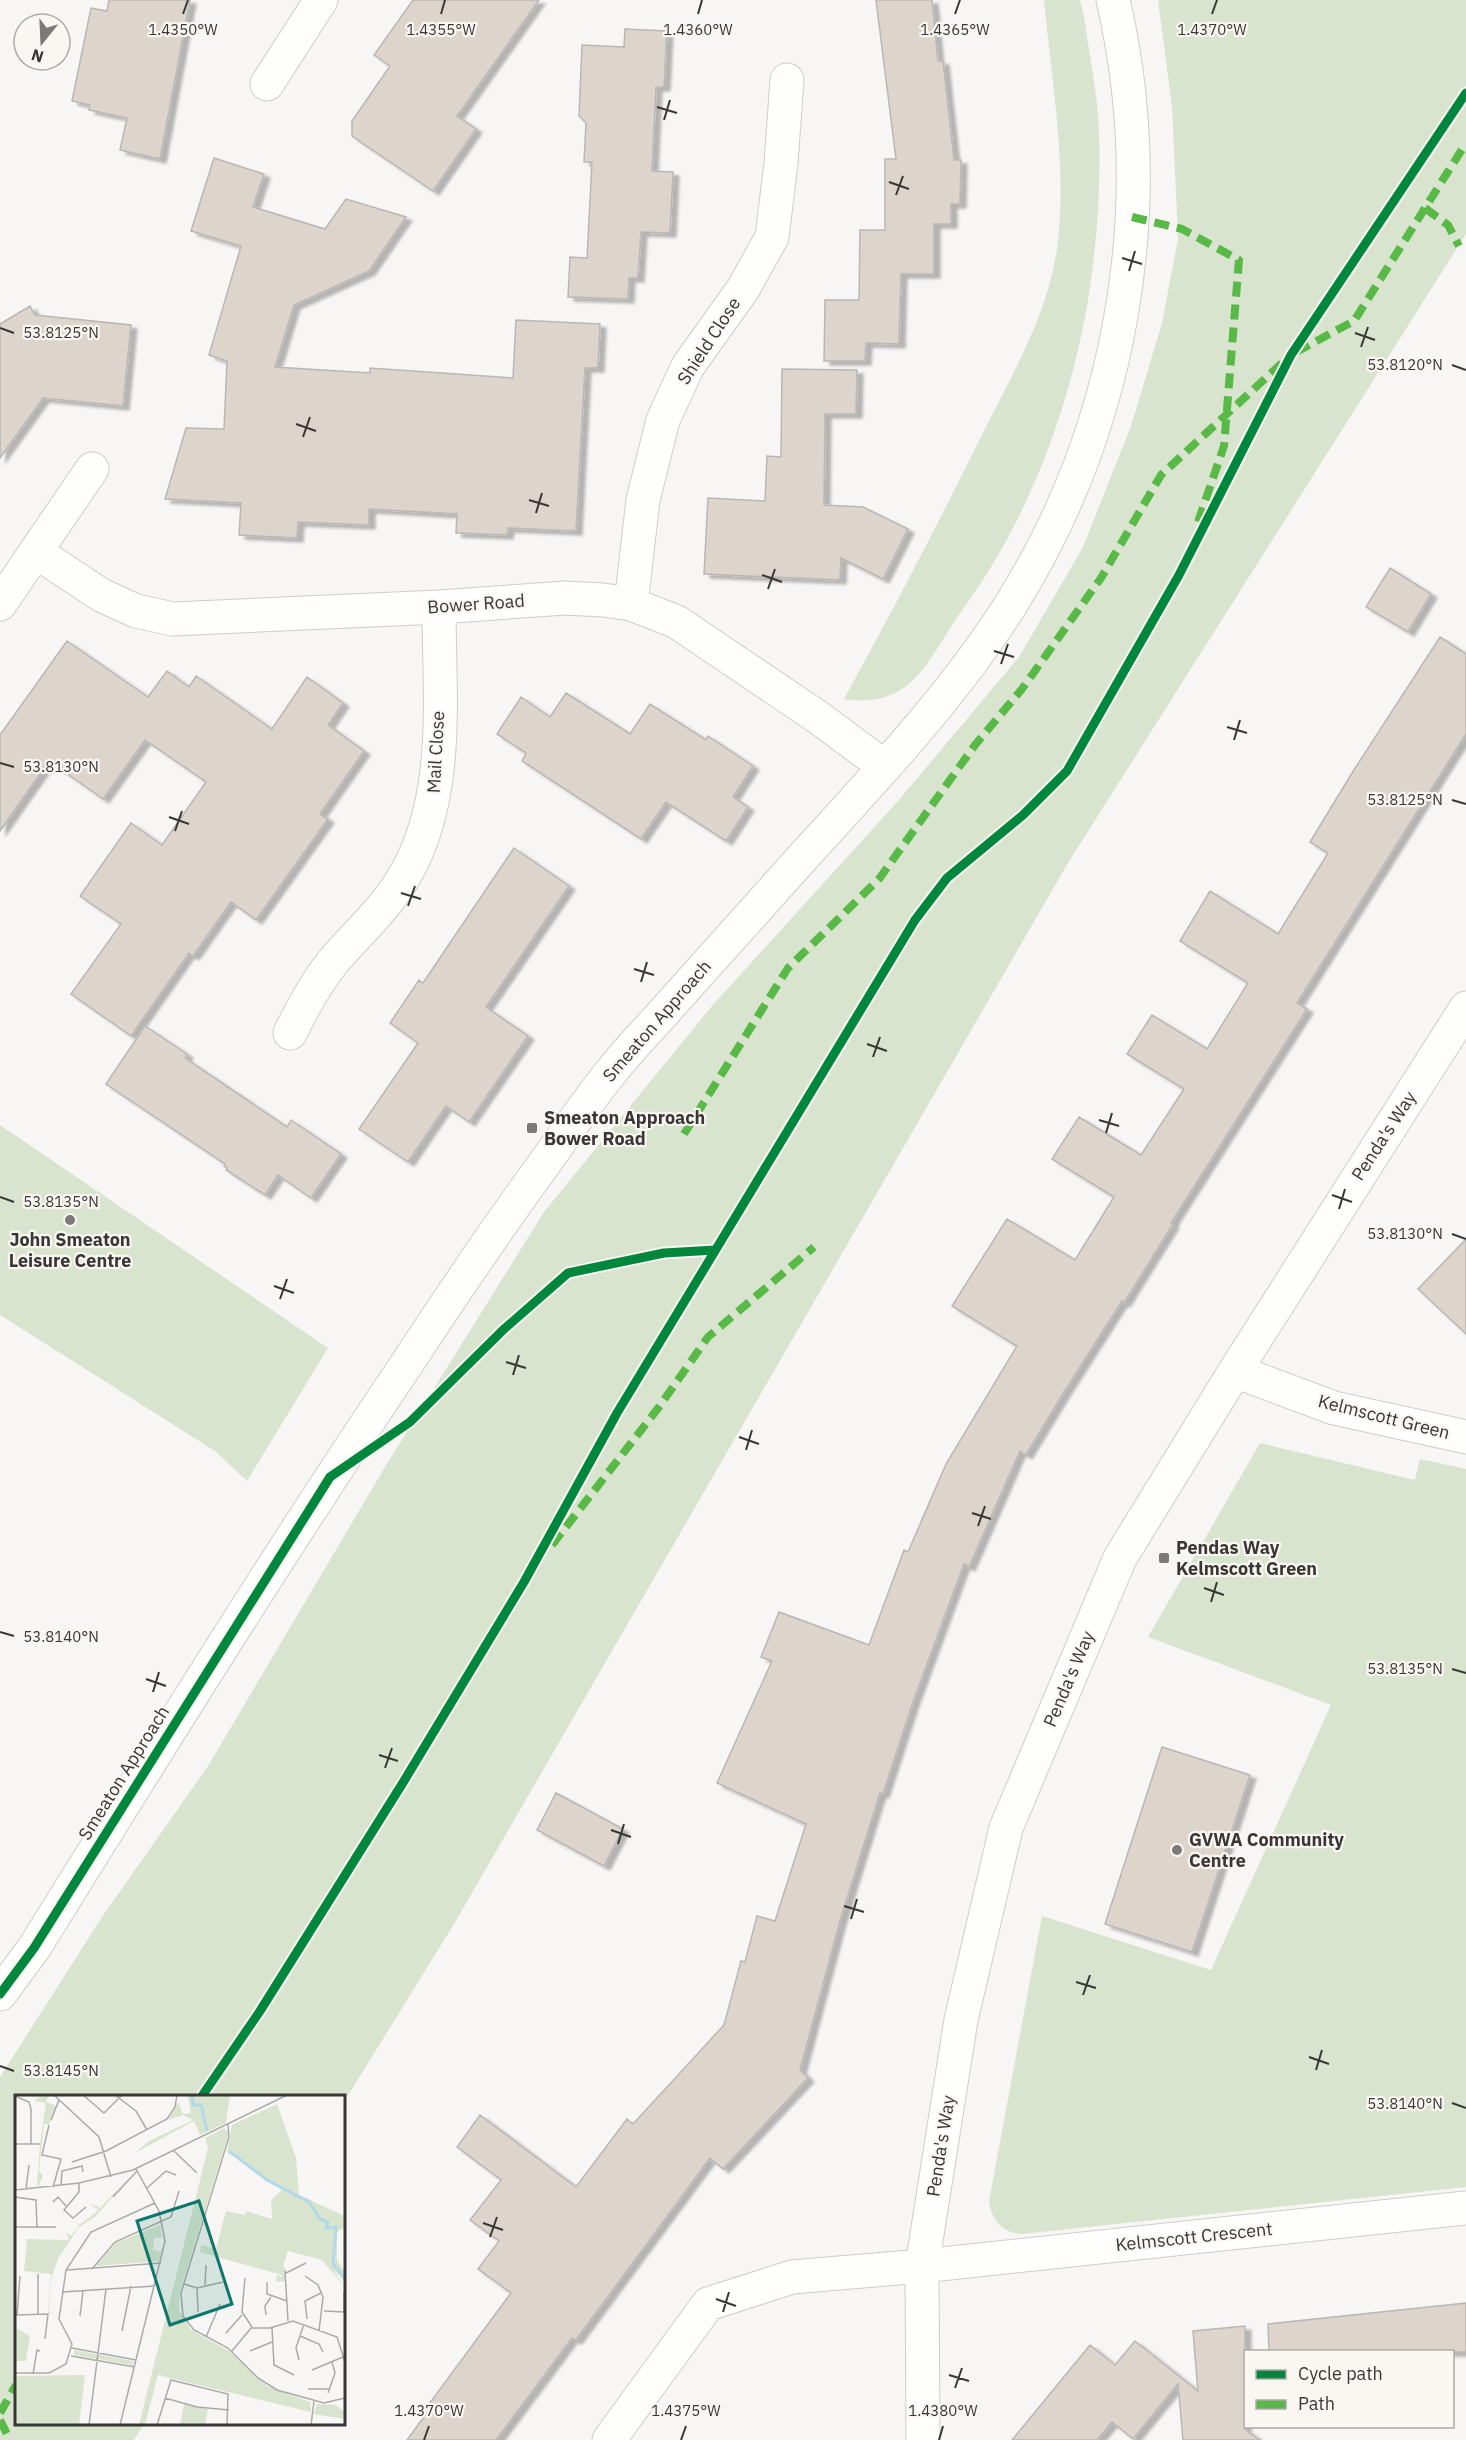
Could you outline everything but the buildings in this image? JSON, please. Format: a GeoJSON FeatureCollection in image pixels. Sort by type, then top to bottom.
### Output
{"type":"FeatureCollection","features":[{"type":"Feature","properties":{"kind":"street"},"geometry":{"type":"LineString","coordinates":[[267,84],[321,0]]}},
{"type":"Feature","properties":{"kind":"street","name":"Smeaton Approach"},"geometry":{"type":"LineString","coordinates":[[0,1994],[34,1948],[330,1477],[502,1220],[609,1074],[885,767],[971,662],[1009,607],[1042,550],[1094,427],[1112,363],[1123,309],[1132,231],[1133,165],[1130,99],[1121,33],[1113,0]]}},
{"type":"Feature","properties":{"kind":"street","name":"Shield Close"},"geometry":{"type":"LineString","coordinates":[[631,604],[643,500],[663,420],[688,366],[743,289],[772,237],[781,163],[787,80]]}},
{"type":"Feature","properties":{"kind":"street"},"geometry":{"type":"LineString","coordinates":[[0,604],[92,469]]}},
{"type":"Feature","properties":{"kind":"street","name":"Bower Road"},"geometry":{"type":"LineString","coordinates":[[36,552],[101,596],[136,611],[173,619],[439,607],[565,598],[631,604],[677,622],[810,712],[885,767]]}},
{"type":"Feature","properties":{"kind":"street","name":"Mail Close"},"geometry":{"type":"LineString","coordinates":[[290,1033],[308,997],[331,964],[384,906],[400,884],[421,843],[432,807],[438,770],[439,607]]}},
{"type":"Feature","properties":{"kind":"street","name":"Penda's Way"},"geometry":{"type":"LineString","coordinates":[[923,2440],[922,2266],[961,2020],[1006,1828],[1120,1557],[1234,1371],[1466,1008]]}},
{"type":"Feature","properties":{"kind":"street","name":"Kelmscott Green"},"geometry":{"type":"LineString","coordinates":[[1234,1371],[1334,1408],[1466,1437]]}},
{"type":"Feature","properties":{"kind":"street","name":"Kelmscott Crescent"},"geometry":{"type":"LineString","coordinates":[[609,2440],[708,2304],[792,2277],[922,2266],[1466,2208]]}},
{"type":"Feature","properties":{"kind":"green space"},"geometry":{"type":"Polygon","coordinates":[[[1044,0],[1080,0],[1095,89],[1099,133],[1099,189],[1088,302],[1061,413],[1018,518],[987,573],[926,666],[901,690],[886,697],[867,700],[844,699],[916,565],[1008,384],[1030,338],[1048,290],[1058,240],[1061,181],[1044,0]]]}},
{"type":"Feature","properties":{"kind":"green space"},"geometry":{"type":"Polygon","coordinates":[[[1158,0],[1466,0],[1466,234],[1068,863],[454,1924],[345,2100],[345,2095],[15,2095],[15,2425],[143,2425],[134,2440],[0,2440],[0,2077],[102,1917],[208,1766],[385,1467],[544,1212],[711,1007],[898,801],[1019,657],[1083,547],[1131,426],[1162,323],[1178,239],[1172,107],[1158,0]]]}},
{"type":"Feature","properties":{"kind":"green space","name":"John Smeaton Leisure Centre"},"geometry":{"type":"Polygon","coordinates":[[[0,1125],[328,1348],[247,1481],[215,1451],[0,1315],[0,1125]]]}},
{"type":"Feature","properties":{"kind":"green space"},"geometry":{"type":"Polygon","coordinates":[[[1260,1443],[1415,1480],[1420,1459],[1466,1469],[1466,2187],[1015,2233],[999,2225],[989,2201],[1042,1916],[1211,1970],[1331,1705],[1148,1637],[1260,1443]]]}},
{"type":"Feature","properties":{"kind":"marked path"},"geometry":{"type":"LineString","coordinates":[[1296,352],[1354,321],[1466,143]]}},
{"type":"Feature","properties":{"kind":"marked path"},"geometry":{"type":"LineString","coordinates":[[1425,208],[1448,225],[1459,246]]}},
{"type":"Feature","properties":{"kind":"marked path"},"geometry":{"type":"LineString","coordinates":[[1132,217],[1182,229],[1239,260],[1224,446],[1198,522]]}},
{"type":"Feature","properties":{"kind":"marked path"},"geometry":{"type":"LineString","coordinates":[[684,1134],[788,968],[879,879],[975,745],[1022,689],[1101,578],[1161,475],[1282,363]]}},
{"type":"Feature","properties":{"kind":"marked path"},"geometry":{"type":"LineString","coordinates":[[552,1545],[659,1407],[708,1337],[814,1247]]}},
{"type":"Feature","properties":{"kind":"marked path"},"geometry":{"type":"LineString","coordinates":[[0,2413],[15,2387]]}},
{"type":"Feature","properties":{"kind":"marked path"},"geometry":{"type":"LineString","coordinates":[[0,2420],[10,2440]]}},
{"type":"Feature","properties":{"kind":"cycle path"},"geometry":{"type":"LineString","coordinates":[[203,2095],[260,2011],[404,1781],[524,1582],[617,1413],[915,920],[947,878],[1023,815],[1067,771],[1179,575],[1291,355],[1466,93]]}},
{"type":"Feature","properties":{"kind":"cycle path"},"geometry":{"type":"LineString","coordinates":[[0,1994],[34,1948],[330,1477],[410,1422],[503,1330],[568,1273],[664,1253],[715,1250]]}},
{"type":"Feature","properties":{"kind":"place","name":"Smeaton Approach Bower Road"},"geometry":{"type":"Point","coordinates":[532,1128]}},
{"type":"Feature","properties":{"kind":"place","name":"John Smeaton Leisure Centre"},"geometry":{"type":"Point","coordinates":[70,1220]}},
{"type":"Feature","properties":{"kind":"place","name":"Pendas Way Kelmscott Green"},"geometry":{"type":"Point","coordinates":[1164,1558]}},
{"type":"Feature","properties":{"kind":"place","name":"GVWA Community Centre"},"geometry":{"type":"Point","coordinates":[1177,1850]}}]}
